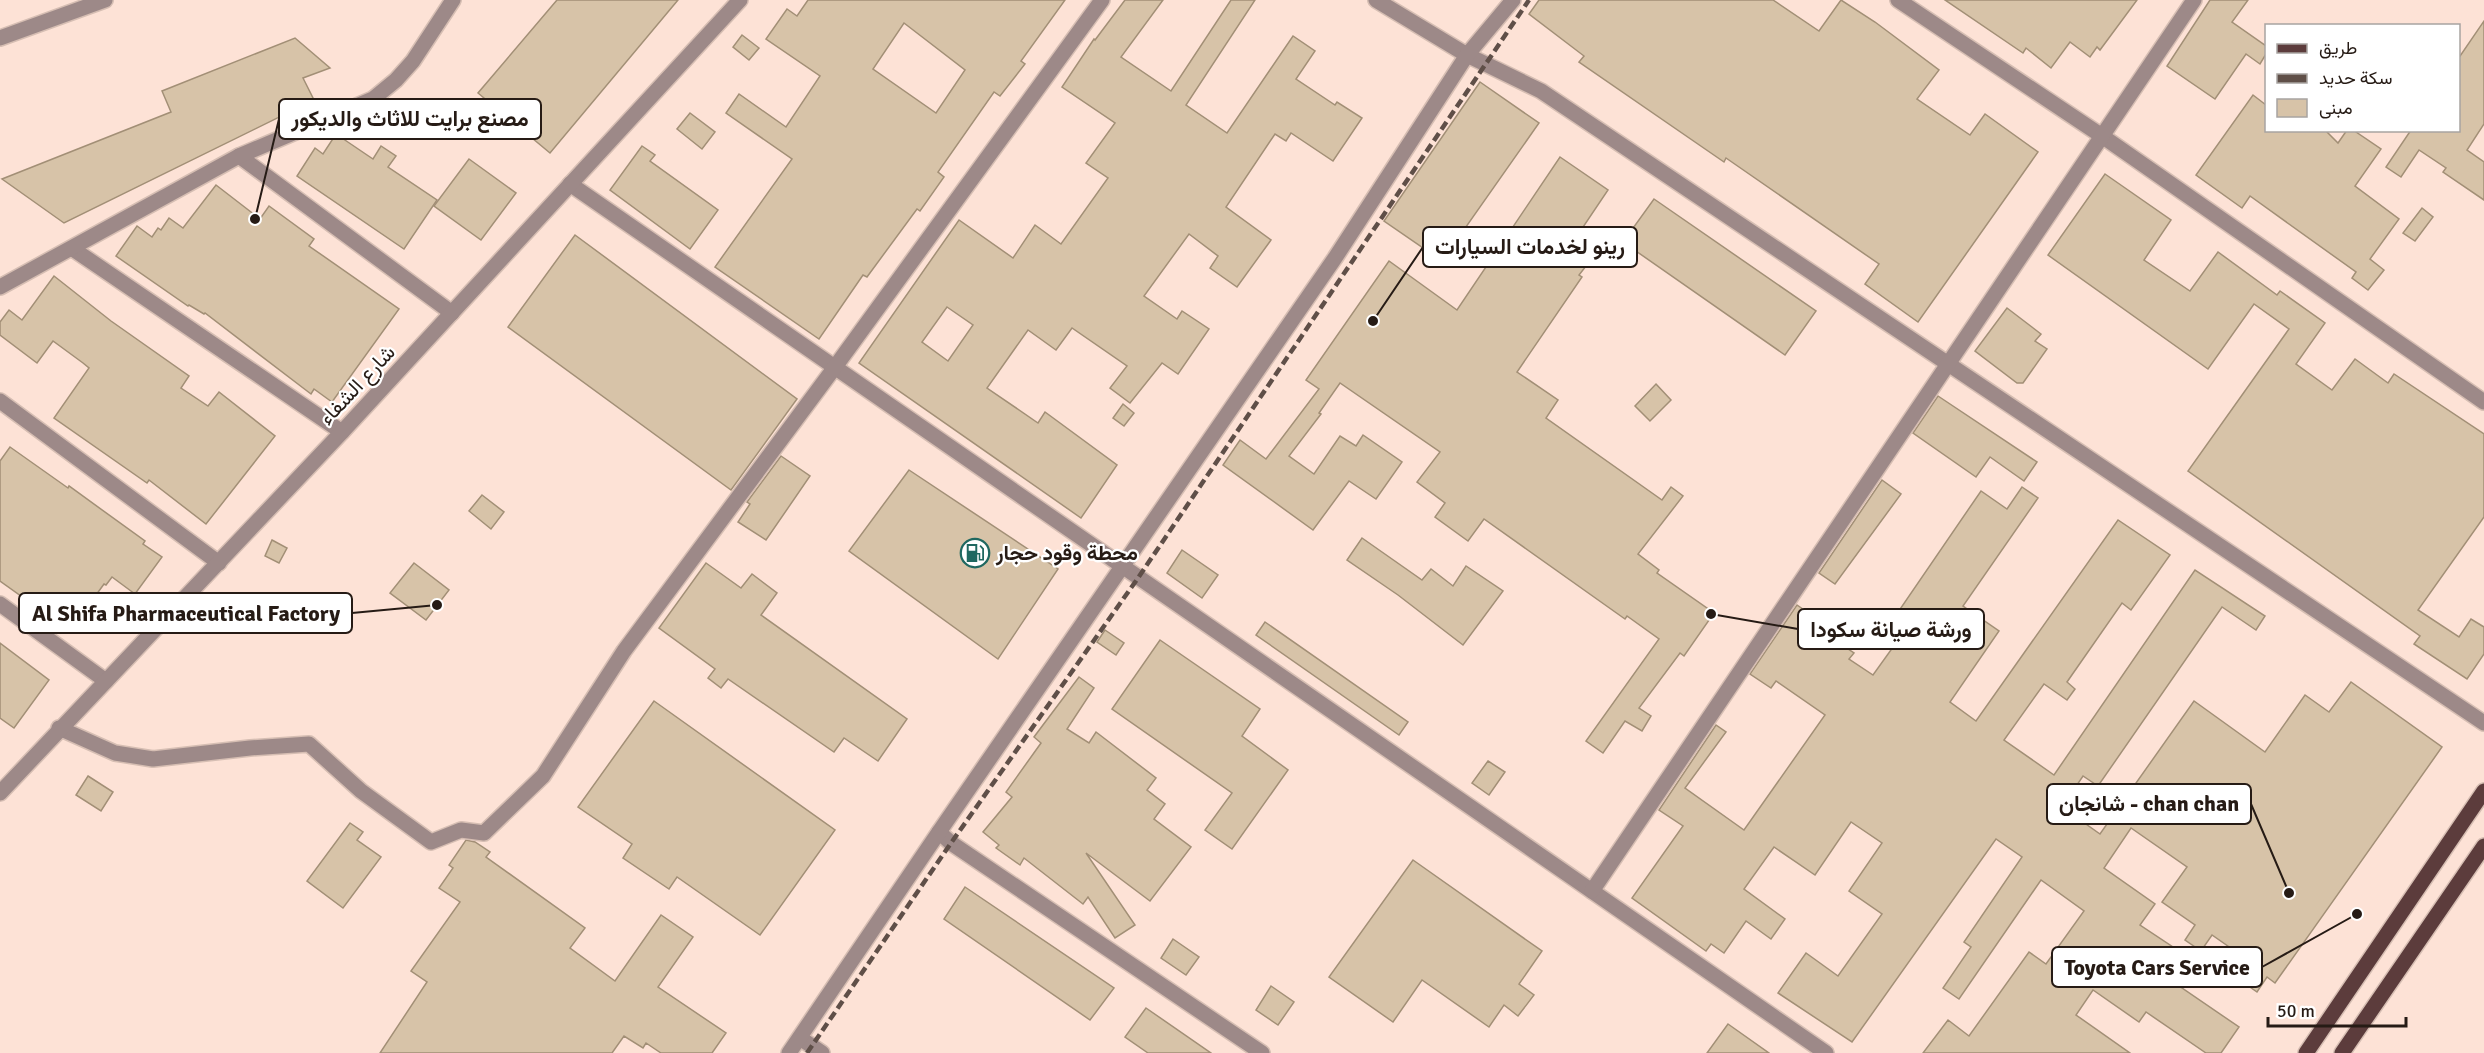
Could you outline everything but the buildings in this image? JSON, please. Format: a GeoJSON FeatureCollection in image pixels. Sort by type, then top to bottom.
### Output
{"type":"FeatureCollection","features":[{"type":"Feature","properties":{"kind":"main road"},"geometry":{"type":"LineString","coordinates":[[2306,1053],[2484,791]]}},
{"type":"Feature","properties":{"kind":"main road"},"geometry":{"type":"LineString","coordinates":[[2342,1053],[2484,846]]}},
{"type":"Feature","properties":{"kind":"street"},"geometry":{"type":"LineString","coordinates":[[0,38],[105,0]]}},
{"type":"Feature","properties":{"kind":"street"},"geometry":{"type":"LineString","coordinates":[[0,287],[239,156],[373,99],[396,80],[413,61],[453,0]]}},
{"type":"Feature","properties":{"kind":"street","name":"شارع الشفاء"},"geometry":{"type":"LineString","coordinates":[[0,793],[59,728],[342,432],[740,0]]}},
{"type":"Feature","properties":{"kind":"street"},"geometry":{"type":"LineString","coordinates":[[59,728],[115,753],[153,759],[250,747],[309,744],[362,791],[431,842],[461,830],[484,833],[543,776],[624,651],[835,367],[1102,0]]}},
{"type":"Feature","properties":{"kind":"street"},"geometry":{"type":"LineString","coordinates":[[1376,0],[1467,55],[1541,91],[2484,723]]}},
{"type":"Feature","properties":{"kind":"street"},"geometry":{"type":"LineString","coordinates":[[789,1053],[1335,258],[1467,55],[1513,0]]}},
{"type":"Feature","properties":{"kind":"street"},"geometry":{"type":"LineString","coordinates":[[1898,0],[2102,136],[2484,402]]}},
{"type":"Feature","properties":{"kind":"street"},"geometry":{"type":"LineString","coordinates":[[1592,891],[2194,0]]}},
{"type":"Feature","properties":{"kind":"street"},"geometry":{"type":"LineString","coordinates":[[239,156],[452,313]]}},
{"type":"Feature","properties":{"kind":"street"},"geometry":{"type":"LineString","coordinates":[[570,184],[1826,1053]]}},
{"type":"Feature","properties":{"kind":"street"},"geometry":{"type":"LineString","coordinates":[[73,249],[342,432]]}},
{"type":"Feature","properties":{"kind":"street"},"geometry":{"type":"LineString","coordinates":[[0,401],[219,563]]}},
{"type":"Feature","properties":{"kind":"street"},"geometry":{"type":"LineString","coordinates":[[0,604],[106,681]]}},
{"type":"Feature","properties":{"kind":"street"},"geometry":{"type":"LineString","coordinates":[[939,832],[951,843],[1262,1053]]}},
{"type":"Feature","properties":{"kind":"street"},"geometry":{"type":"LineString","coordinates":[[800,1038],[822,1053]]}},
{"type":"Feature","properties":{"kind":"railway"},"geometry":{"type":"LineString","coordinates":[[807,1053],[951,843],[1138,578],[1529,0]]}},
{"type":"Feature","properties":{"kind":"place","name":"مصنع برايت للاثاث والديكور"},"geometry":{"type":"Point","coordinates":[255,219]}},
{"type":"Feature","properties":{"kind":"place","name":"رينو لخدمات السيارات"},"geometry":{"type":"Point","coordinates":[1373,321]}},
{"type":"Feature","properties":{"kind":"place","name":"محطة وقود حجار"},"geometry":{"type":"Point","coordinates":[975,553]}},
{"type":"Feature","properties":{"kind":"place","name":"Al Shifa Pharmaceutical Factory"},"geometry":{"type":"Point","coordinates":[437,605]}},
{"type":"Feature","properties":{"kind":"place","name":"ورشة صيانة سكودا"},"geometry":{"type":"Point","coordinates":[1711,614]}},
{"type":"Feature","properties":{"kind":"place","name":"شانجان - chan chan"},"geometry":{"type":"Point","coordinates":[2289,893]}},
{"type":"Feature","properties":{"kind":"place","name":"Toyota Cars Service"},"geometry":{"type":"Point","coordinates":[2357,914]}}]}
